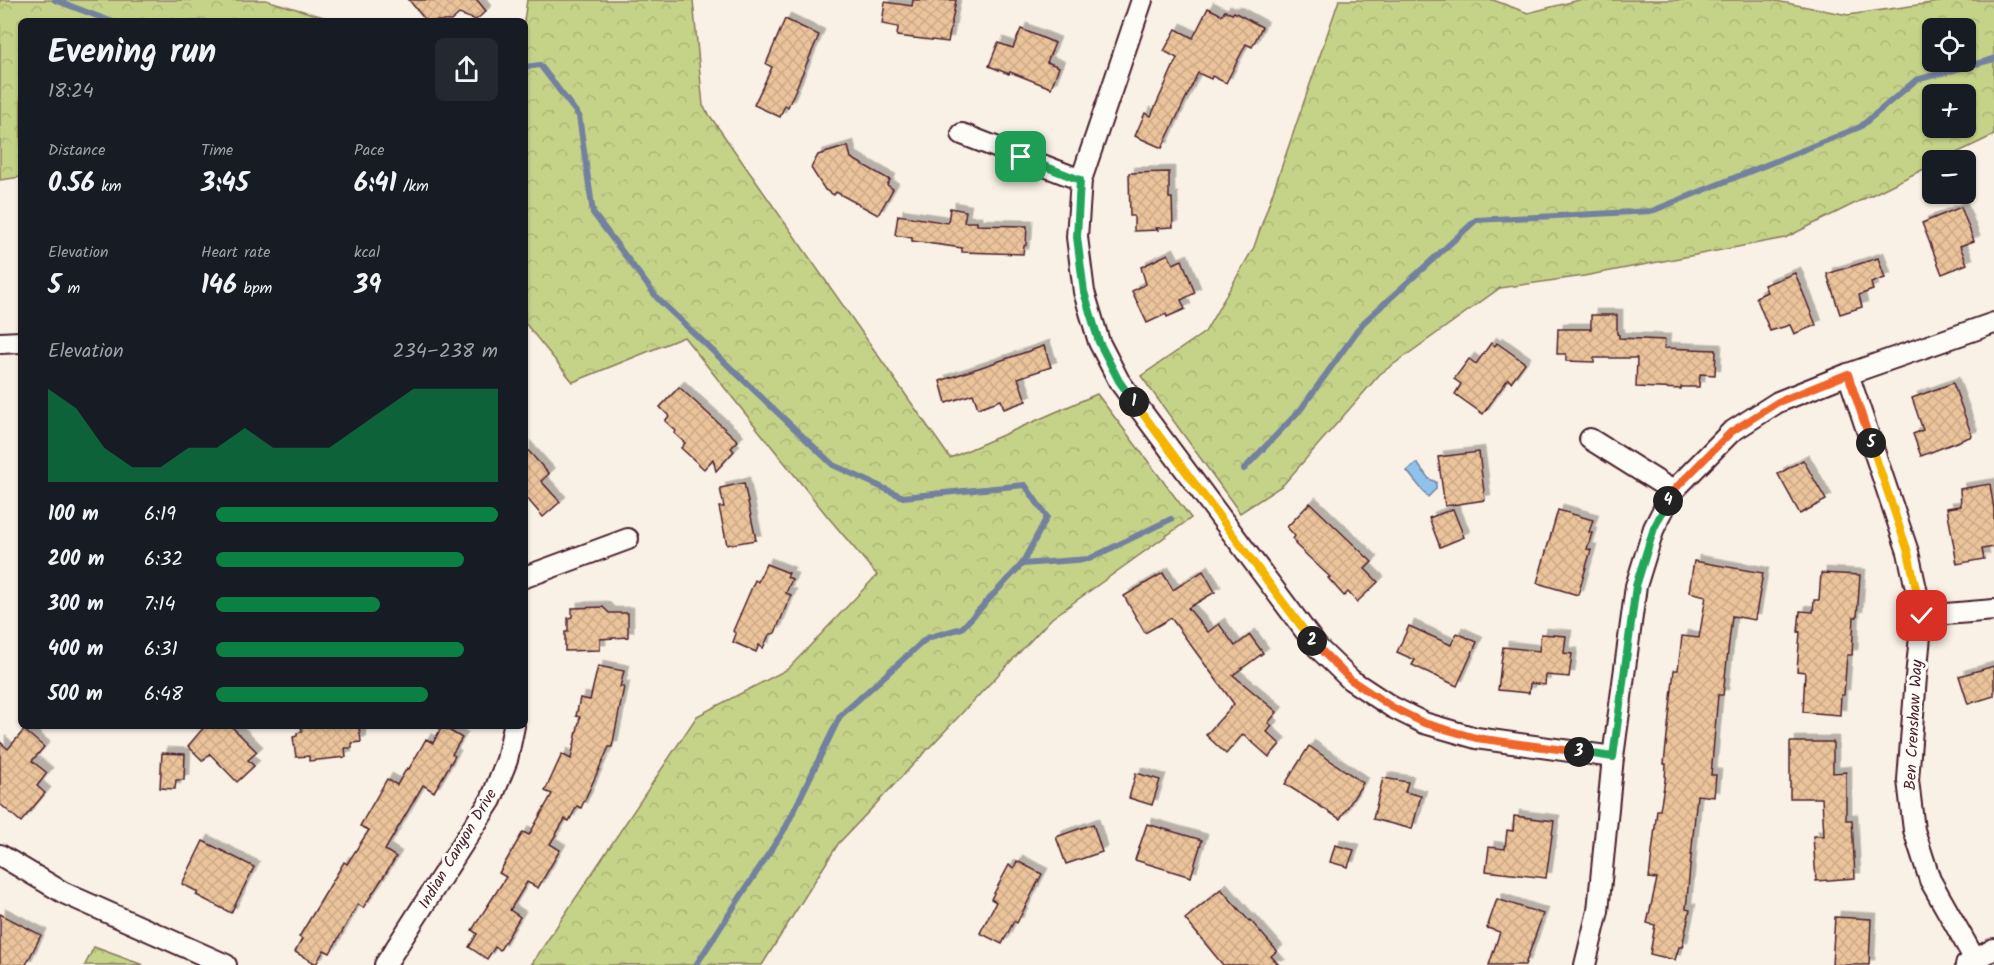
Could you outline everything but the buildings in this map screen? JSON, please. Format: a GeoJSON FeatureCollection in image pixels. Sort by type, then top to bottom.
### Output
{"type":"FeatureCollection","features":[{"type":"Feature","properties":{"kind":"street"},"geometry":{"type":"LineString","coordinates":[[1142,0],[1080,180],[1077,237],[1084,292],[1099,342],[1119,381],[1318,648],[1351,680],[1392,707],[1424,723],[1476,738],[1613,757]]}},
{"type":"Feature","properties":{"kind":"street"},"geometry":{"type":"LineString","coordinates":[[962,134],[1080,180]]}},
{"type":"Feature","properties":{"kind":"street"},"geometry":{"type":"LineString","coordinates":[[1585,965],[1598,910],[1613,757],[1636,586],[1654,528],[1673,491],[1731,432],[1778,402],[1848,374],[1994,324]]}},
{"type":"Feature","properties":{"kind":"street"},"geometry":{"type":"LineString","coordinates":[[0,343],[18,342]]}},
{"type":"Feature","properties":{"kind":"street","name":"Ben Crenshaw Way"},"geometry":{"type":"LineString","coordinates":[[1848,374],[1908,552],[1922,616],[1908,780],[1914,830],[1930,880],[1973,963]]}},
{"type":"Feature","properties":{"kind":"street"},"geometry":{"type":"LineString","coordinates":[[1590,439],[1673,491]]}},
{"type":"Feature","properties":{"kind":"street"},"geometry":{"type":"LineString","coordinates":[[528,576],[628,539]]}},
{"type":"Feature","properties":{"kind":"street"},"geometry":{"type":"LineString","coordinates":[[1922,616],[1994,610]]}},
{"type":"Feature","properties":{"kind":"street","name":"Indian Canyon Drive"},"geometry":{"type":"LineString","coordinates":[[385,965],[491,800],[507,760],[513,729]]}},
{"type":"Feature","properties":{"kind":"street"},"geometry":{"type":"LineString","coordinates":[[0,855],[64,893],[226,965]]}},
{"type":"Feature","properties":{"kind":"street"},"geometry":{"type":"LineString","coordinates":[[1973,963],[1994,950]]}},
{"type":"Feature","properties":{"kind":"green space"},"geometry":{"type":"Polygon","coordinates":[[[0,0],[266,0],[327,18],[18,18],[18,177],[0,180],[0,0]]]}},
{"type":"Feature","properties":{"kind":"green space"},"geometry":{"type":"Polygon","coordinates":[[[527,0],[693,0],[703,106],[950,458],[1097,394],[1191,518],[1052,618],[838,844],[762,965],[531,965],[697,716],[788,669],[877,575],[684,337],[573,382],[528,327],[528,18],[524,18],[527,0]]]}},
{"type":"Feature","properties":{"kind":"green space"},"geometry":{"type":"Polygon","coordinates":[[[1339,0],[1493,0],[1528,13],[1579,0],[1771,0],[1848,15],[1952,0],[1994,0],[1994,135],[1963,150],[1922,150],[1922,170],[1785,238],[1584,276],[1500,288],[1380,374],[1283,485],[1240,513],[1141,376],[1205,332],[1254,247],[1339,0]]]}},
{"type":"Feature","properties":{"kind":"green space"},"geometry":{"type":"Polygon","coordinates":[[[94,947],[143,965],[85,965],[94,947]]]}},
{"type":"Feature","properties":{"kind":"water"},"geometry":{"type":"Polygon","coordinates":[[[1417,463],[1429,479],[1436,482],[1436,489],[1428,497],[1407,471],[1417,463]]]}},
{"type":"Feature","properties":{"kind":"waterway"},"geometry":{"type":"LineString","coordinates":[[55,0],[102,18]]}},
{"type":"Feature","properties":{"kind":"waterway"},"geometry":{"type":"LineString","coordinates":[[1244,469],[1301,409],[1363,323],[1476,220],[1652,211],[1860,127],[1916,80],[1994,59]]}},
{"type":"Feature","properties":{"kind":"waterway"},"geometry":{"type":"LineString","coordinates":[[528,67],[540,65],[579,116],[593,213],[658,299],[833,465],[903,497],[1025,485],[1047,517],[1022,564]]}},
{"type":"Feature","properties":{"kind":"waterway"},"geometry":{"type":"LineString","coordinates":[[696,965],[786,827],[840,716],[927,638],[962,628],[1022,564],[1089,559],[1171,519]]}},
{"type":"Feature","properties":{"kind":"route"},"geometry":{"type":"LineString","coordinates":[[1021,157],[1080,180],[1077,237],[1084,292],[1099,342],[1119,381],[1318,648],[1351,680],[1392,707],[1424,723],[1476,738],[1613,757],[1636,586],[1654,528],[1673,491],[1731,432],[1778,402],[1848,374],[1908,552],[1922,616]]}}]}
